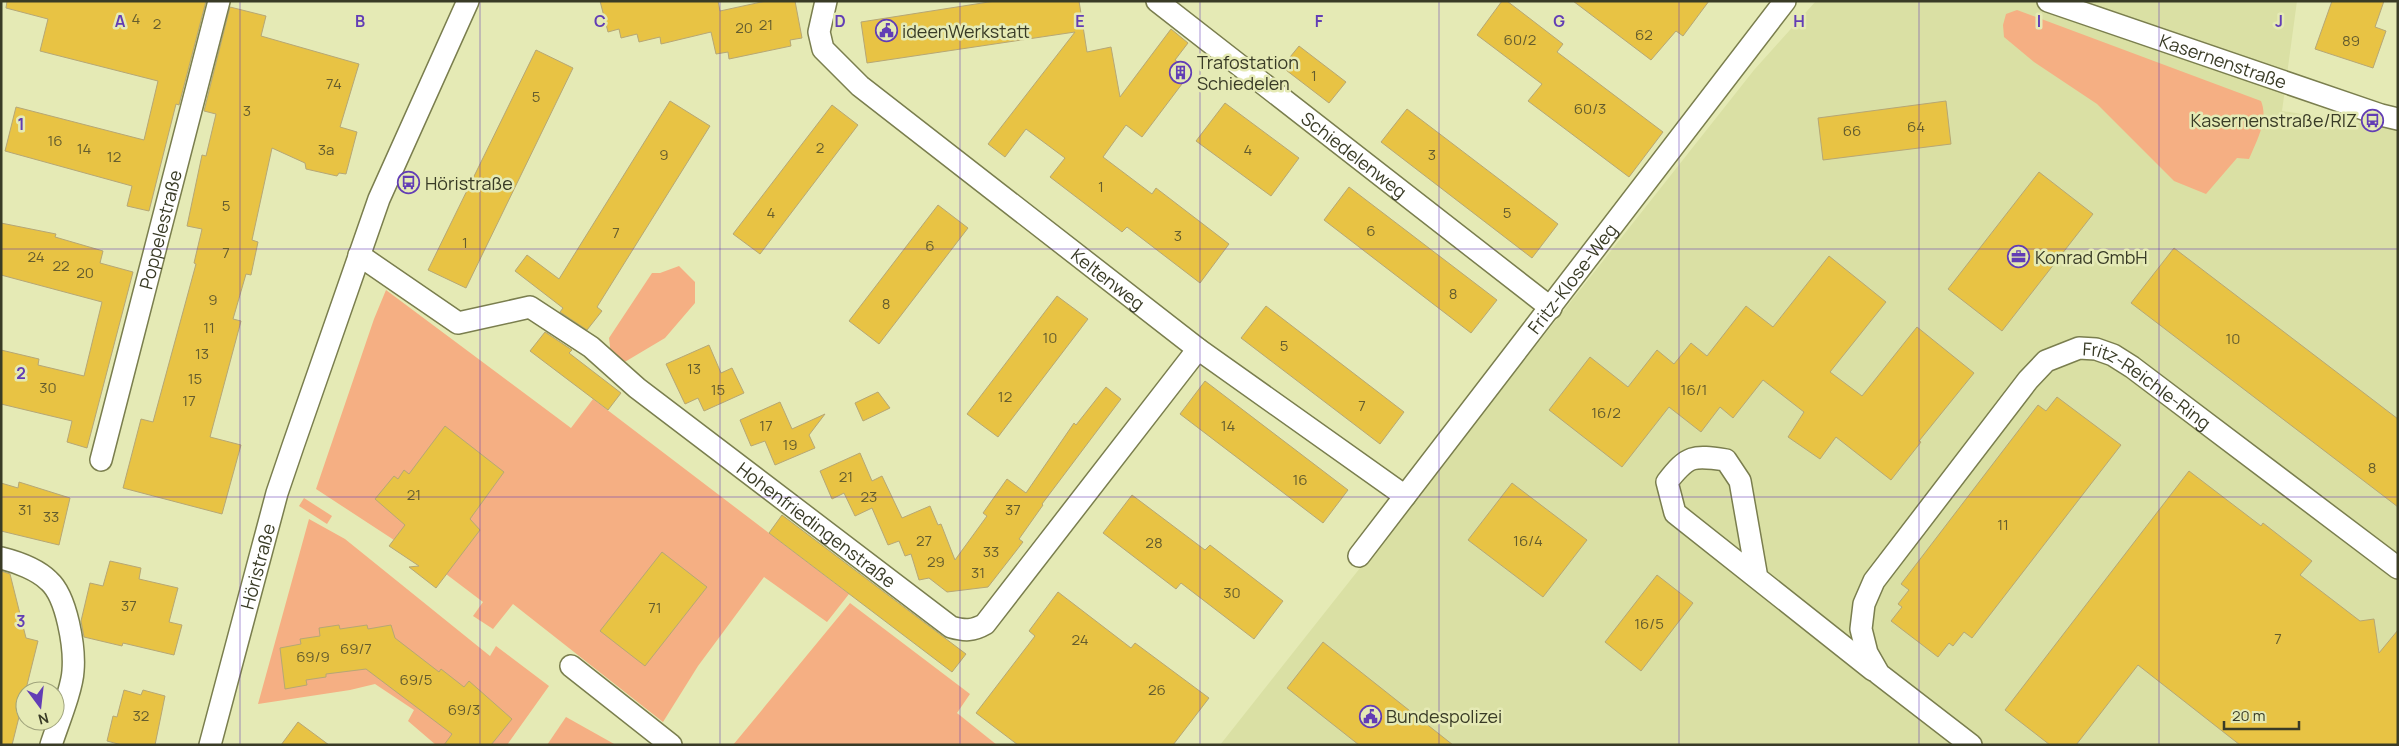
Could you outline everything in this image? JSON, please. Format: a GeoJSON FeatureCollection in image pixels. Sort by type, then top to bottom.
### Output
{"type":"FeatureCollection","features":[{"type":"Feature","properties":{"kind":"street","name":"Poppelestraße"},"geometry":{"type":"LineString","coordinates":[[101,460],[219,1]]}},
{"type":"Feature","properties":{"kind":"street","name":"Keltenweg"},"geometry":{"type":"LineString","coordinates":[[826,1],[818,32],[823,49],[860,86],[1198,349],[1405,496]]}},
{"type":"Feature","properties":{"kind":"street","name":"Schiedelenweg"},"geometry":{"type":"LineString","coordinates":[[1157,1],[1551,308]]}},
{"type":"Feature","properties":{"kind":"street","name":"Fritz-Klose-Weg"},"geometry":{"type":"LineString","coordinates":[[1359,556],[1785,1]]}},
{"type":"Feature","properties":{"kind":"street","name":"Kasernenstraße"},"geometry":{"type":"LineString","coordinates":[[2048,1],[2381,116],[2398,119]]}},
{"type":"Feature","properties":{"kind":"street","name":"Höristraße"},"geometry":{"type":"LineString","coordinates":[[210,745],[278,493],[359,255],[389,177],[467,2]]}},
{"type":"Feature","properties":{"kind":"street","name":"Hohenfriedingenstraße"},"geometry":{"type":"LineString","coordinates":[[359,255],[458,323],[530,307],[591,347],[637,388],[951,627],[965,630],[974,630],[986,624],[1198,349]]}},
{"type":"Feature","properties":{"kind":"street","name":"Fritz-Reichle-Ring"},"geometry":{"type":"LineString","coordinates":[[1879,674],[1867,653],[1861,629],[1864,604],[1874,581],[2028,380],[2046,362],[2079,348],[2104,352],[2132,367],[2398,568]]}},
{"type":"Feature","properties":{"kind":"street","name":"Fritz-Reichle-Ring"},"geometry":{"type":"LineString","coordinates":[[1757,578],[1740,481],[1726,460],[1700,456],[1681,464],[1666,482],[1675,513],[1757,578],[1879,674],[1971,745]]}},
{"type":"Feature","properties":{"kind":"street"},"geometry":{"type":"LineString","coordinates":[[1,558],[34,571],[48,579],[54,586],[71,627],[73,672],[51,745]]}},
{"type":"Feature","properties":{"kind":"street"},"geometry":{"type":"LineString","coordinates":[[571,666],[671,745]]}},
{"type":"Feature","properties":{"kind":"shaded area"},"geometry":{"type":"Polygon","coordinates":[[[1816,1],[2297,1],[2282,111],[2398,129],[2398,745],[1220,745],[1754,70],[1816,1]]]}},
{"type":"Feature","properties":{"kind":"shaded area"},"geometry":{"type":"Polygon","coordinates":[[[2017,10],[2261,101],[2263,123],[2249,159],[2237,158],[2206,194],[2174,181],[2097,104],[2034,62],[2004,37],[2003,25],[2006,14],[2017,10]]]}},
{"type":"Feature","properties":{"kind":"shaded area"},"geometry":{"type":"Polygon","coordinates":[[[679,266],[695,282],[695,303],[665,338],[623,363],[611,355],[609,338],[652,273],[660,273],[679,266]]]}},
{"type":"Feature","properties":{"kind":"shaded area"},"geometry":{"type":"Polygon","coordinates":[[[386,290],[571,428],[593,399],[849,594],[827,622],[764,577],[698,666],[663,722],[513,604],[493,629],[473,616],[483,602],[446,574],[316,489],[374,319],[386,290]]]}},
{"type":"Feature","properties":{"kind":"shaded area"},"geometry":{"type":"Polygon","coordinates":[[[304,498],[332,516],[327,524],[299,506],[304,498]]]}},
{"type":"Feature","properties":{"kind":"shaded area"},"geometry":{"type":"Polygon","coordinates":[[[309,519],[345,539],[490,656],[496,646],[549,686],[507,745],[436,745],[408,721],[414,710],[375,684],[350,690],[258,704],[309,519]]]}},
{"type":"Feature","properties":{"kind":"shaded area"},"geometry":{"type":"Polygon","coordinates":[[[850,603],[970,694],[957,713],[997,745],[733,745],[850,603]]]}},
{"type":"Feature","properties":{"kind":"shaded area"},"geometry":{"type":"Polygon","coordinates":[[[566,717],[616,745],[547,745],[566,717]]]}},
{"type":"Feature","properties":{"kind":"building"},"geometry":{"type":"Polygon","coordinates":[[[7,1],[206,1],[179,105],[176,104],[149,211],[127,206],[132,186],[5,151],[16,107],[144,140],[158,81],[40,51],[48,19],[6,8],[7,1]]]}},
{"type":"Feature","properties":{"kind":"building"},"geometry":{"type":"Polygon","coordinates":[[[600,1],[718,1],[720,11],[766,1],[795,1],[802,38],[790,40],[791,46],[729,59],[728,52],[716,54],[711,32],[661,44],[660,37],[639,42],[637,34],[621,38],[619,29],[608,32],[600,1]]]}},
{"type":"Feature","properties":{"kind":"building"},"geometry":{"type":"Polygon","coordinates":[[[995,1],[1079,1],[1087,52],[1111,47],[1120,97],[1171,29],[1188,43],[1175,60],[1191,72],[1142,137],[1126,125],[1103,157],[1152,194],[1156,188],[1229,244],[1200,283],[1127,227],[1122,232],[1050,177],[1065,158],[1026,129],[1005,157],[988,144],[1075,32],[867,63],[861,22],[995,1]]]}},
{"type":"Feature","properties":{"kind":"building"},"geometry":{"type":"Polygon","coordinates":[[[1502,1],[1507,1],[1563,44],[1557,52],[1663,132],[1629,177],[1528,101],[1542,84],[1477,35],[1502,1]]]}},
{"type":"Feature","properties":{"kind":"building"},"geometry":{"type":"Polygon","coordinates":[[[1573,1],[1709,1],[1683,36],[1676,31],[1651,60],[1573,1]]]}},
{"type":"Feature","properties":{"kind":"building"},"geometry":{"type":"Polygon","coordinates":[[[2332,1],[2384,1],[2375,27],[2386,31],[2373,68],[2315,49],[2332,1]]]}},
{"type":"Feature","properties":{"kind":"building"},"geometry":{"type":"Polygon","coordinates":[[[230,7],[266,16],[261,36],[359,64],[340,127],[357,132],[346,174],[339,173],[337,176],[306,169],[305,163],[272,148],[252,240],[258,242],[251,275],[246,274],[233,319],[241,321],[210,437],[241,445],[222,514],[123,488],[141,419],[153,422],[196,264],[194,263],[202,229],[187,226],[202,155],[206,156],[216,114],[204,111],[230,7]]]}},
{"type":"Feature","properties":{"kind":"building"},"geometry":{"type":"Polygon","coordinates":[[[1299,46],[1346,82],[1329,103],[1282,67],[1299,46]]]}},
{"type":"Feature","properties":{"kind":"building"},"geometry":{"type":"Polygon","coordinates":[[[536,50],[573,68],[466,288],[428,270],[536,50]]]}},
{"type":"Feature","properties":{"kind":"building"},"geometry":{"type":"Polygon","coordinates":[[[670,101],[710,126],[597,307],[602,311],[587,330],[560,312],[563,308],[515,271],[527,255],[559,279],[670,101]]]}},
{"type":"Feature","properties":{"kind":"building"},"geometry":{"type":"Polygon","coordinates":[[[1946,101],[1951,144],[1823,160],[1818,118],[1946,101]]]}},
{"type":"Feature","properties":{"kind":"building"},"geometry":{"type":"Polygon","coordinates":[[[1225,103],[1299,158],[1271,196],[1196,141],[1225,103]]]}},
{"type":"Feature","properties":{"kind":"building"},"geometry":{"type":"Polygon","coordinates":[[[832,105],[858,125],[760,254],[733,234],[832,105]]]}},
{"type":"Feature","properties":{"kind":"building"},"geometry":{"type":"Polygon","coordinates":[[[1407,109],[1558,224],[1532,258],[1381,142],[1407,109]]]}},
{"type":"Feature","properties":{"kind":"building"},"geometry":{"type":"Polygon","coordinates":[[[2039,172],[2093,214],[2002,331],[1948,289],[2039,172]]]}},
{"type":"Feature","properties":{"kind":"building"},"geometry":{"type":"Polygon","coordinates":[[[1349,187],[1497,300],[1471,333],[1324,220],[1349,187]]]}},
{"type":"Feature","properties":{"kind":"building"},"geometry":{"type":"Polygon","coordinates":[[[938,205],[968,228],[879,344],[849,321],[938,205]]]}},
{"type":"Feature","properties":{"kind":"building"},"geometry":{"type":"Polygon","coordinates":[[[1,223],[56,234],[55,237],[103,251],[100,263],[133,272],[87,448],[67,442],[72,421],[1,404],[1,350],[39,359],[38,365],[84,376],[102,302],[1,275],[1,223]]]}},
{"type":"Feature","properties":{"kind":"building"},"geometry":{"type":"Polygon","coordinates":[[[2174,248],[2398,419],[2398,507],[2131,303],[2174,248]]]}},
{"type":"Feature","properties":{"kind":"building"},"geometry":{"type":"Polygon","coordinates":[[[1829,256],[1886,302],[1830,372],[1862,396],[1917,327],[1974,373],[1919,441],[1921,442],[1891,480],[1836,437],[1820,459],[1788,437],[1804,412],[1763,380],[1733,418],[1720,407],[1701,432],[1669,407],[1622,467],[1549,410],[1590,357],[1628,387],[1657,350],[1674,364],[1691,343],[1707,356],[1746,306],[1773,327],[1829,256]]]}},
{"type":"Feature","properties":{"kind":"building"},"geometry":{"type":"Polygon","coordinates":[[[1057,296],[1088,319],[998,437],[967,414],[1057,296]]]}},
{"type":"Feature","properties":{"kind":"building"},"geometry":{"type":"Polygon","coordinates":[[[1266,306],[1404,412],[1380,444],[1241,338],[1266,306]]]}},
{"type":"Feature","properties":{"kind":"building"},"geometry":{"type":"Polygon","coordinates":[[[545,332],[572,350],[569,353],[621,393],[608,410],[530,351],[545,332]]]}},
{"type":"Feature","properties":{"kind":"building"},"geometry":{"type":"Polygon","coordinates":[[[709,345],[721,373],[732,368],[744,393],[704,411],[698,398],[685,404],[666,364],[709,345]]]}},
{"type":"Feature","properties":{"kind":"building"},"geometry":{"type":"Polygon","coordinates":[[[1205,381],[1348,490],[1323,523],[1180,414],[1205,381]]]}},
{"type":"Feature","properties":{"kind":"building"},"geometry":{"type":"Polygon","coordinates":[[[1106,387],[1121,399],[1042,504],[1019,539],[1023,542],[988,587],[947,592],[929,578],[919,580],[911,554],[905,556],[899,541],[888,545],[872,508],[855,516],[844,493],[832,499],[820,471],[860,453],[872,481],[882,476],[902,518],[930,506],[938,525],[941,524],[955,560],[987,516],[983,513],[1007,479],[1026,493],[1074,423],[1076,425],[1106,387]]]}},
{"type":"Feature","properties":{"kind":"building"},"geometry":{"type":"Polygon","coordinates":[[[878,392],[890,408],[863,421],[855,403],[878,392]]]}},
{"type":"Feature","properties":{"kind":"building"},"geometry":{"type":"Polygon","coordinates":[[[2057,397],[2121,445],[1972,638],[1964,632],[1953,646],[1949,643],[1938,657],[1891,621],[1902,607],[1898,604],[1909,590],[1901,584],[2038,405],[2046,411],[2057,397]]]}},
{"type":"Feature","properties":{"kind":"building"},"geometry":{"type":"Polygon","coordinates":[[[780,402],[792,429],[825,414],[809,435],[815,448],[775,465],[765,441],[751,446],[740,420],[780,402]]]}},
{"type":"Feature","properties":{"kind":"building"},"geometry":{"type":"Polygon","coordinates":[[[445,426],[504,472],[470,519],[480,530],[436,588],[409,567],[419,566],[389,546],[405,525],[375,499],[394,476],[398,479],[404,470],[409,474],[445,426]]]}},
{"type":"Feature","properties":{"kind":"building"},"geometry":{"type":"Polygon","coordinates":[[[2189,471],[2261,526],[2263,523],[2312,561],[2300,575],[2360,621],[2374,619],[2379,653],[2398,630],[2398,745],[2240,745],[2138,665],[2076,745],[2050,745],[2005,710],[2189,471]]]}},
{"type":"Feature","properties":{"kind":"building"},"geometry":{"type":"Polygon","coordinates":[[[19,482],[70,498],[59,545],[1,531],[1,483],[18,488],[19,482]]]}},
{"type":"Feature","properties":{"kind":"building"},"geometry":{"type":"Polygon","coordinates":[[[1512,483],[1587,540],[1543,597],[1468,540],[1512,483]]]}},
{"type":"Feature","properties":{"kind":"building"},"geometry":{"type":"Polygon","coordinates":[[[1132,495],[1205,550],[1210,545],[1283,601],[1254,639],[1181,583],[1176,589],[1103,533],[1132,495]]]}},
{"type":"Feature","properties":{"kind":"building"},"geometry":{"type":"Polygon","coordinates":[[[782,515],[966,654],[952,672],[769,533],[782,515]]]}},
{"type":"Feature","properties":{"kind":"building"},"geometry":{"type":"Polygon","coordinates":[[[662,552],[707,587],[645,666],[600,631],[662,552]]]}},
{"type":"Feature","properties":{"kind":"building"},"geometry":{"type":"Polygon","coordinates":[[[110,561],[141,568],[139,579],[178,588],[169,622],[182,625],[174,655],[123,643],[122,646],[84,637],[81,621],[90,583],[103,586],[110,561]]]}},
{"type":"Feature","properties":{"kind":"building"},"geometry":{"type":"Polygon","coordinates":[[[1,571],[10,574],[26,638],[38,641],[28,681],[15,681],[16,731],[12,745],[1,745],[1,571]]]}},
{"type":"Feature","properties":{"kind":"building"},"geometry":{"type":"Polygon","coordinates":[[[1657,575],[1693,603],[1641,671],[1605,642],[1657,575]]]}},
{"type":"Feature","properties":{"kind":"building"},"geometry":{"type":"Polygon","coordinates":[[[1058,592],[1131,648],[1135,643],[1209,698],[1173,745],[1018,745],[976,713],[1035,636],[1029,631],[1058,592]]]}},
{"type":"Feature","properties":{"kind":"building"},"geometry":{"type":"Polygon","coordinates":[[[339,625],[340,629],[367,625],[368,629],[391,625],[395,638],[439,672],[441,669],[464,687],[469,681],[512,719],[491,745],[444,745],[452,734],[366,669],[326,674],[326,677],[306,680],[307,685],[285,689],[280,648],[301,644],[300,639],[320,636],[319,628],[339,625]]]}},
{"type":"Feature","properties":{"kind":"building","name":"Bundespolizei"},"geometry":{"type":"Polygon","coordinates":[[[1323,642],[1453,745],[1359,745],[1287,688],[1323,642]]]}},
{"type":"Feature","properties":{"kind":"building"},"geometry":{"type":"Polygon","coordinates":[[[124,690],[141,695],[143,690],[165,696],[155,745],[122,745],[107,741],[113,716],[117,717],[124,690]]]}},
{"type":"Feature","properties":{"kind":"building"},"geometry":{"type":"Polygon","coordinates":[[[298,722],[329,745],[281,745],[298,722]]]}},
{"type":"Feature","properties":{"kind":"place","name":"ideenWerkstatt"},"geometry":{"type":"Point","coordinates":[886,31]}},
{"type":"Feature","properties":{"kind":"place","name":"Trafostation Schiedelen"},"geometry":{"type":"Point","coordinates":[1181,72]}},
{"type":"Feature","properties":{"kind":"place","name":"Kasernenstraße/RIZ"},"geometry":{"type":"Point","coordinates":[2373,120]}},
{"type":"Feature","properties":{"kind":"place","name":"Höristraße"},"geometry":{"type":"Point","coordinates":[409,183]}},
{"type":"Feature","properties":{"kind":"place","name":"Konrad GmbH"},"geometry":{"type":"Point","coordinates":[2019,257]}},
{"type":"Feature","properties":{"kind":"place","name":"Bundespolizei"},"geometry":{"type":"Point","coordinates":[1370,716]}}]}
